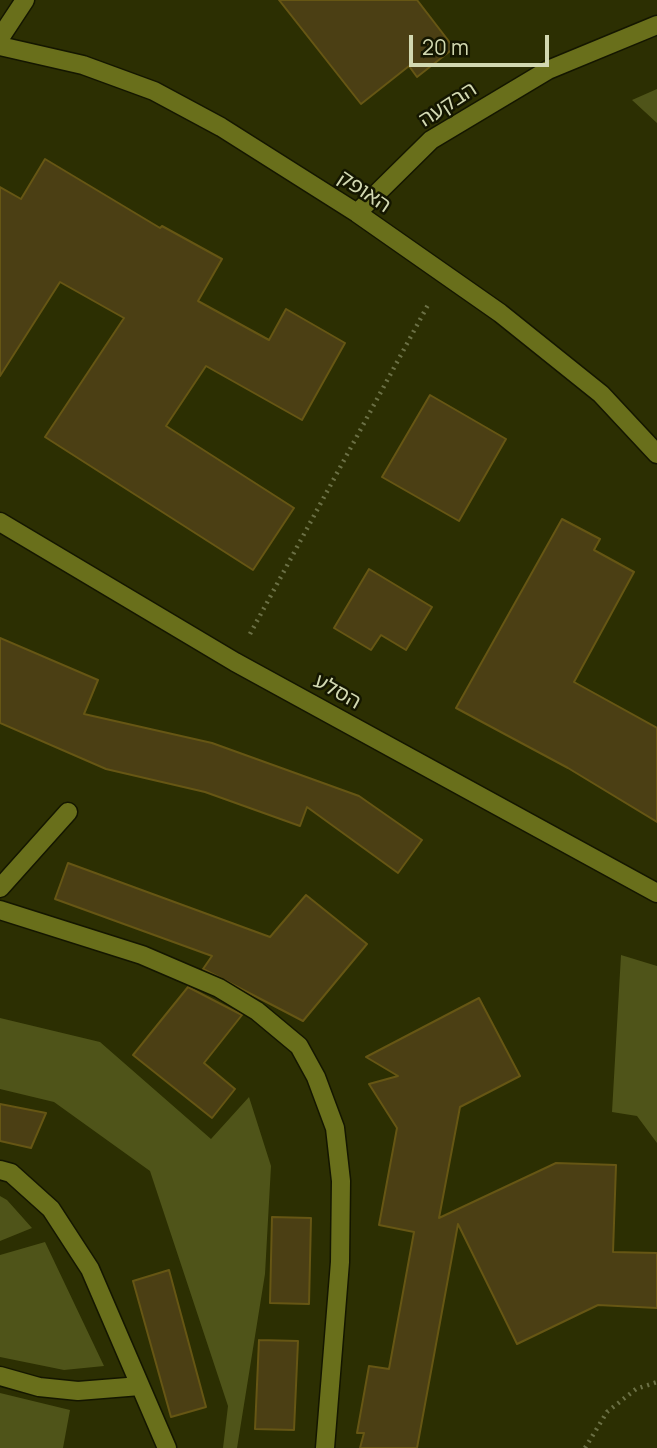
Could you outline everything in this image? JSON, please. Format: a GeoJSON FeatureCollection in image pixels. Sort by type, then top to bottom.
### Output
{"type":"FeatureCollection","features":[{"type":"Feature","properties":{"kind":"street"},"geometry":{"type":"LineString","coordinates":[[0,38],[25,0]]}},
{"type":"Feature","properties":{"kind":"street","name":"הבקעה"},"geometry":{"type":"LineString","coordinates":[[357,213],[431,140],[548,70],[657,25]]}},
{"type":"Feature","properties":{"kind":"street","name":"האופק"},"geometry":{"type":"LineString","coordinates":[[0,46],[83,65],[154,91],[221,127],[357,213],[500,313],[601,394],[657,454]]}},
{"type":"Feature","properties":{"kind":"street","name":"הסלע"},"geometry":{"type":"LineString","coordinates":[[0,522],[235,662],[657,893]]}},
{"type":"Feature","properties":{"kind":"street"},"geometry":{"type":"LineString","coordinates":[[0,888],[68,813]]}},
{"type":"Feature","properties":{"kind":"street"},"geometry":{"type":"LineString","coordinates":[[0,910],[142,955],[219,988],[257,1011],[299,1046],[316,1077],[335,1128],[341,1181],[340,1262],[326,1448]]}},
{"type":"Feature","properties":{"kind":"street"},"geometry":{"type":"LineString","coordinates":[[0,1170],[11,1173],[51,1209],[90,1269],[167,1448]]}},
{"type":"Feature","properties":{"kind":"street"},"geometry":{"type":"LineString","coordinates":[[0,1376],[39,1387],[78,1391],[140,1386]]}},
{"type":"Feature","properties":{"kind":"path"},"geometry":{"type":"LineString","coordinates":[[235,662],[444,275]]}},
{"type":"Feature","properties":{"kind":"path"},"geometry":{"type":"LineString","coordinates":[[585,1448],[607,1412],[636,1389],[657,1382]]}},
{"type":"Feature","properties":{"kind":"green space"},"geometry":{"type":"Polygon","coordinates":[[[657,89],[657,123],[632,100],[657,89]]]}},
{"type":"Feature","properties":{"kind":"green space"},"geometry":{"type":"Polygon","coordinates":[[[621,955],[657,966],[657,1143],[637,1116],[612,1112],[621,955]]]}},
{"type":"Feature","properties":{"kind":"green space"},"geometry":{"type":"Polygon","coordinates":[[[0,1018],[100,1042],[211,1139],[249,1097],[271,1166],[265,1274],[237,1448],[223,1448],[228,1406],[150,1171],[54,1102],[0,1089],[0,1018]]]}},
{"type":"Feature","properties":{"kind":"green space"},"geometry":{"type":"Polygon","coordinates":[[[0,1196],[7,1200],[32,1228],[0,1241],[0,1196]]]}},
{"type":"Feature","properties":{"kind":"green space"},"geometry":{"type":"Polygon","coordinates":[[[45,1242],[104,1366],[64,1370],[0,1357],[0,1255],[45,1242]]]}},
{"type":"Feature","properties":{"kind":"green space"},"geometry":{"type":"Polygon","coordinates":[[[0,1393],[70,1410],[63,1448],[0,1448],[0,1393]]]}},
{"type":"Feature","properties":{"kind":"building"},"geometry":{"type":"Polygon","coordinates":[[[279,0],[417,0],[454,48],[417,77],[409,66],[361,104],[279,0]]]}},
{"type":"Feature","properties":{"kind":"building"},"geometry":{"type":"Polygon","coordinates":[[[45,159],[160,228],[162,226],[222,259],[198,301],[269,340],[286,309],[345,343],[302,420],[206,366],[166,426],[294,508],[253,570],[45,437],[124,318],[60,282],[0,376],[0,187],[21,199],[45,159]]]}},
{"type":"Feature","properties":{"kind":"building"},"geometry":{"type":"Polygon","coordinates":[[[430,395],[506,439],[459,521],[382,477],[430,395]]]}},
{"type":"Feature","properties":{"kind":"building"},"geometry":{"type":"Polygon","coordinates":[[[562,519],[600,539],[594,550],[634,572],[574,682],[657,728],[657,822],[568,768],[456,708],[562,519]]]}},
{"type":"Feature","properties":{"kind":"building"},"geometry":{"type":"Polygon","coordinates":[[[369,569],[432,607],[406,650],[381,635],[371,650],[334,628],[369,569]]]}},
{"type":"Feature","properties":{"kind":"building"},"geometry":{"type":"Polygon","coordinates":[[[0,638],[98,680],[84,714],[212,743],[359,796],[422,840],[398,873],[307,807],[300,826],[205,792],[106,769],[0,723],[0,638]]]}},
{"type":"Feature","properties":{"kind":"building"},"geometry":{"type":"Polygon","coordinates":[[[68,863],[270,937],[306,895],[367,944],[303,1021],[203,969],[212,956],[55,899],[68,863]]]}},
{"type":"Feature","properties":{"kind":"building"},"geometry":{"type":"Polygon","coordinates":[[[188,987],[242,1015],[204,1063],[235,1089],[212,1118],[133,1055],[188,987]]]}},
{"type":"Feature","properties":{"kind":"building"},"geometry":{"type":"Polygon","coordinates":[[[479,998],[520,1076],[460,1107],[439,1218],[556,1163],[616,1165],[613,1252],[657,1253],[657,1308],[598,1305],[517,1344],[458,1224],[417,1448],[360,1448],[364,1433],[357,1433],[369,1366],[389,1369],[414,1232],[379,1225],[397,1128],[369,1084],[398,1076],[366,1057],[479,998]]]}},
{"type":"Feature","properties":{"kind":"building"},"geometry":{"type":"Polygon","coordinates":[[[0,1104],[46,1113],[31,1148],[0,1141],[0,1104]]]}},
{"type":"Feature","properties":{"kind":"building"},"geometry":{"type":"Polygon","coordinates":[[[272,1217],[311,1218],[309,1304],[270,1303],[272,1217]]]}},
{"type":"Feature","properties":{"kind":"building"},"geometry":{"type":"Polygon","coordinates":[[[169,1270],[206,1407],[171,1417],[133,1281],[169,1270]]]}},
{"type":"Feature","properties":{"kind":"building"},"geometry":{"type":"Polygon","coordinates":[[[259,1340],[298,1341],[294,1430],[255,1429],[259,1340]]]}}]}
